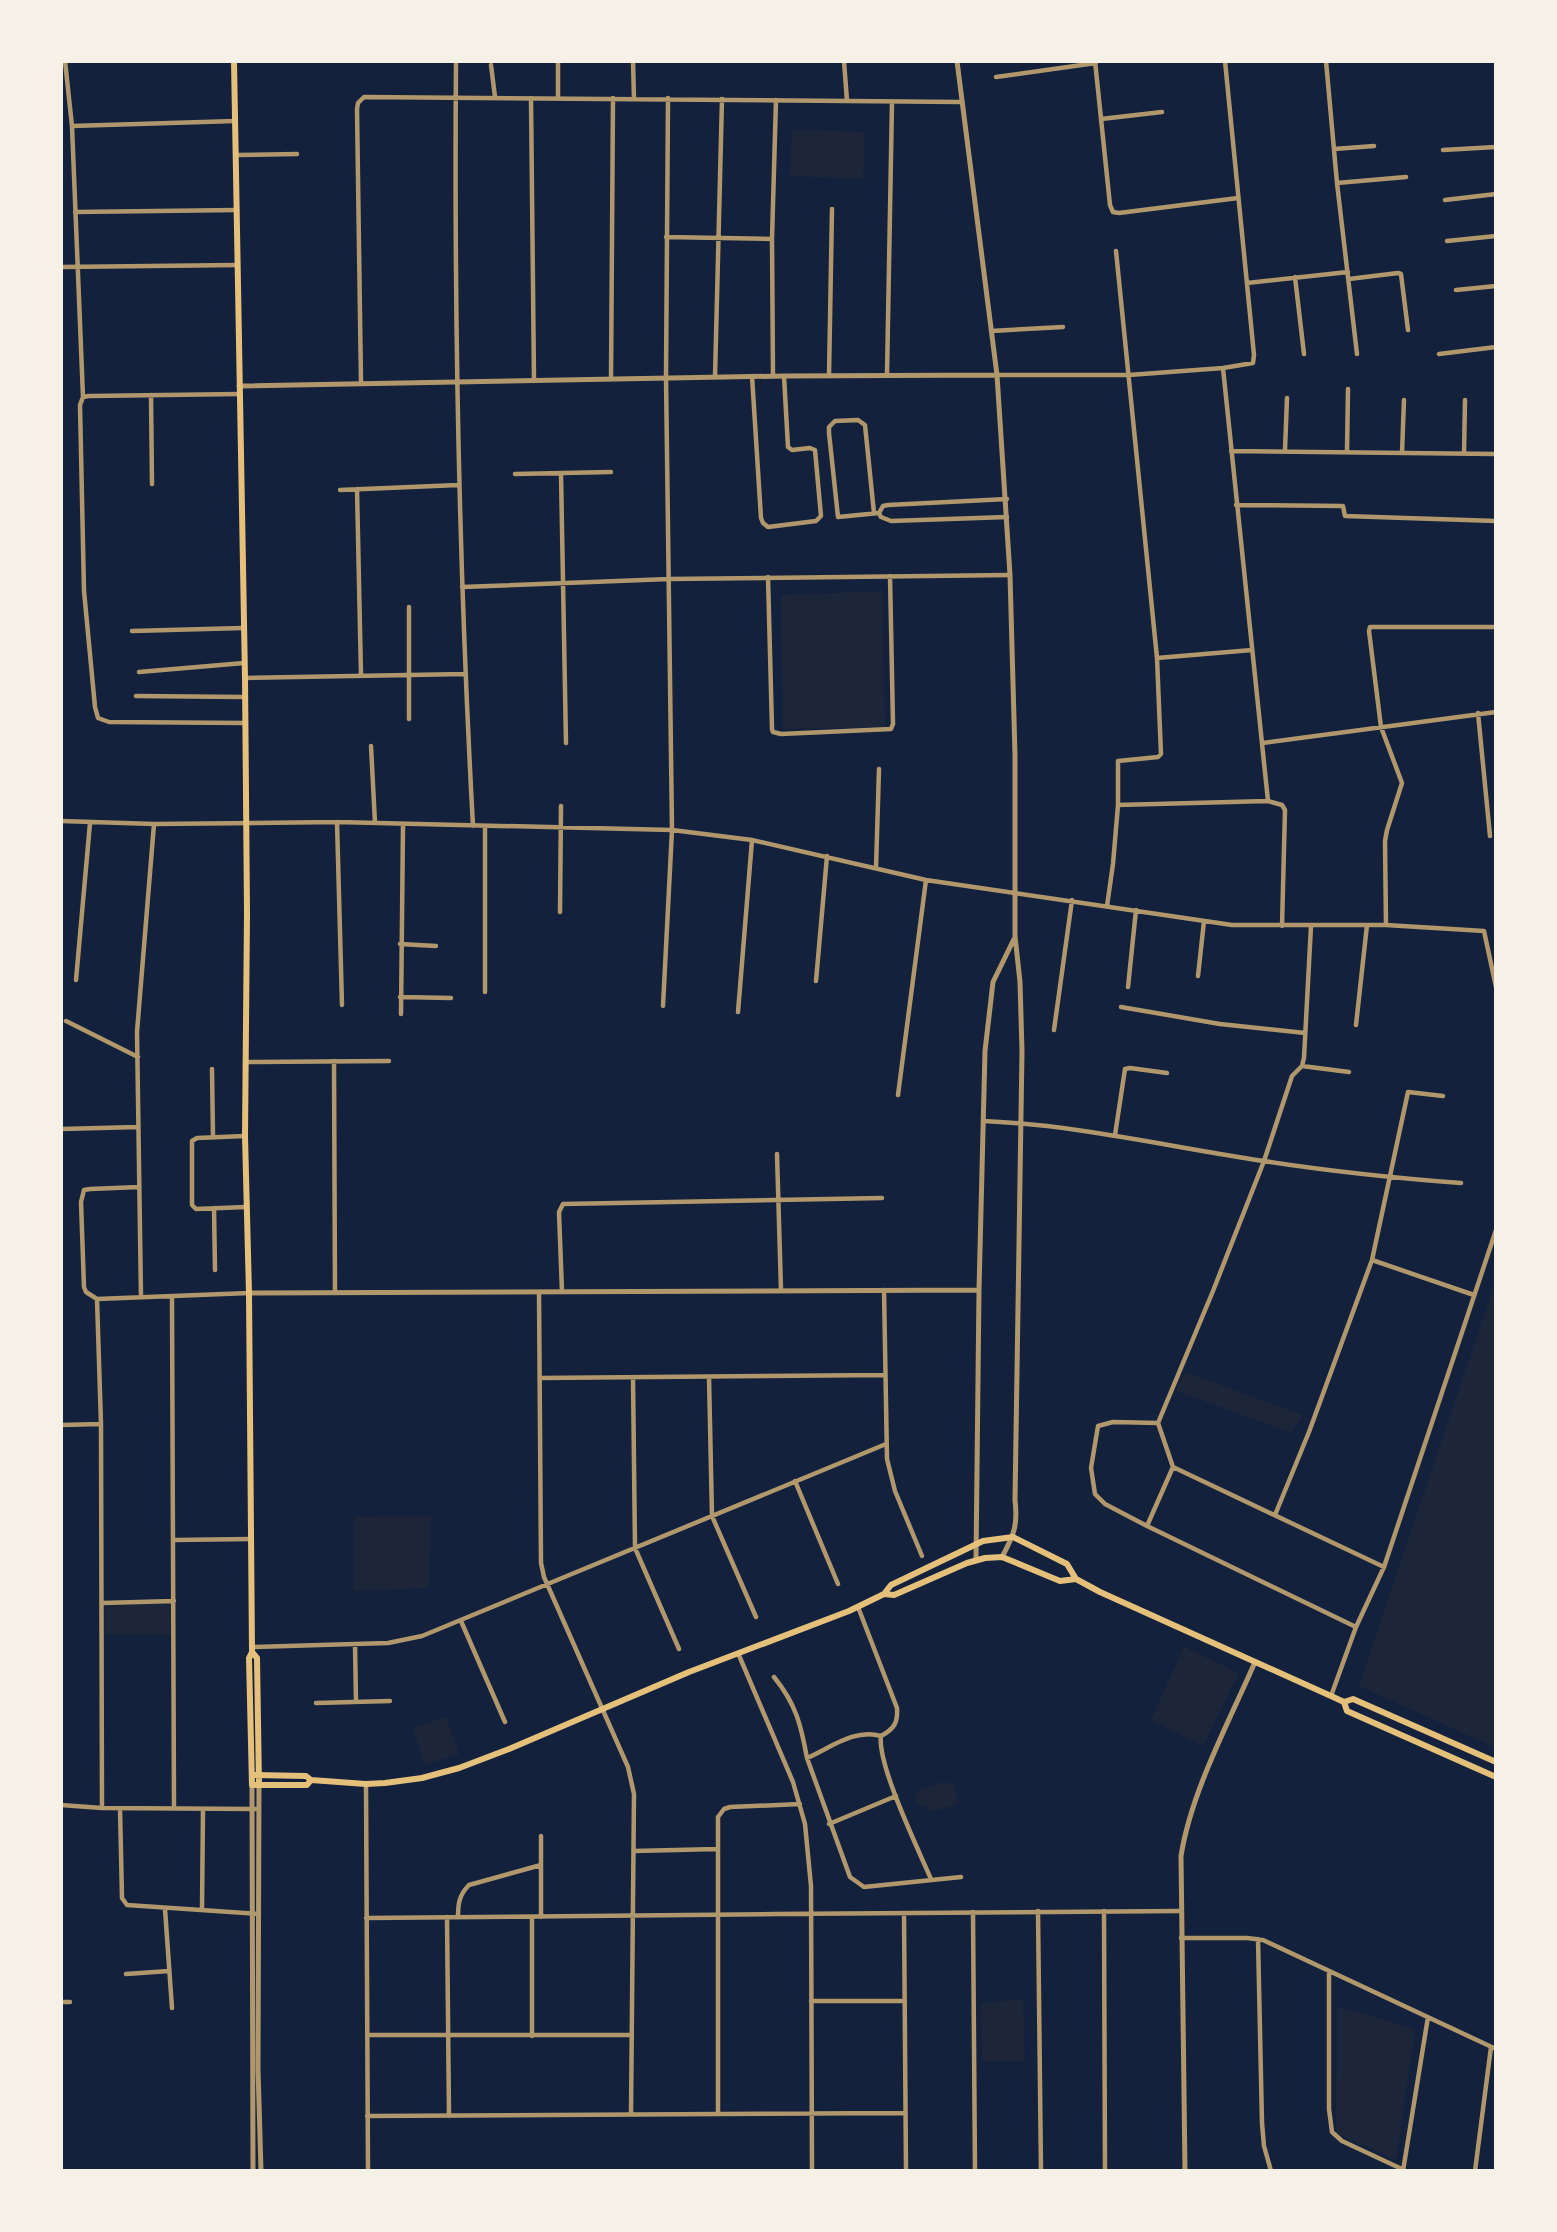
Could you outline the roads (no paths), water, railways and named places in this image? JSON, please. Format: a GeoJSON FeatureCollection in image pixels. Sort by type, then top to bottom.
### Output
{"type":"FeatureCollection","features":[{"type":"Feature","properties":{"kind":"main road"},"geometry":{"type":"LineString","coordinates":[[234,61],[246,823],[244,1136],[249,1293],[252,1649],[249,1658],[256,1785],[307,1785],[311,1780]]}},
{"type":"Feature","properties":{"kind":"main road"},"geometry":{"type":"LineString","coordinates":[[255,1774],[306,1776],[311,1780],[366,1784],[412,1780],[459,1768],[738,1653],[858,1607],[884,1594],[891,1585],[975,1544],[1013,1537],[1068,1564],[1076,1579],[1100,1592],[1344,1702],[1353,1699],[1496,1762]]}},
{"type":"Feature","properties":{"kind":"main road"},"geometry":{"type":"LineString","coordinates":[[884,1594],[894,1595],[976,1560],[1002,1557],[1060,1581],[1076,1579]]}},
{"type":"Feature","properties":{"kind":"main road"},"geometry":{"type":"LineString","coordinates":[[1344,1702],[1347,1711],[1496,1777]]}},
{"type":"Feature","properties":{"kind":"street"},"geometry":{"type":"LineString","coordinates":[[65,61],[72,126],[82,397],[80,405],[85,591],[95,707],[98,718],[109,722],[244,723]]}},
{"type":"Feature","properties":{"kind":"street"},"geometry":{"type":"LineString","coordinates":[[456,61],[458,485],[473,826]]}},
{"type":"Feature","properties":{"kind":"street"},"geometry":{"type":"LineString","coordinates":[[558,61],[558,98]]}},
{"type":"Feature","properties":{"kind":"street"},"geometry":{"type":"LineString","coordinates":[[633,61],[634,99]]}},
{"type":"Feature","properties":{"kind":"street"},"geometry":{"type":"LineString","coordinates":[[844,61],[847,101]]}},
{"type":"Feature","properties":{"kind":"street"},"geometry":{"type":"LineString","coordinates":[[957,61],[997,375],[1010,575],[1015,755],[1014,894],[1022,1037],[1022,1123],[1015,1500],[1017,1520],[1013,1537],[1002,1557]]}},
{"type":"Feature","properties":{"kind":"street"},"geometry":{"type":"LineString","coordinates":[[82,397],[361,383],[752,376],[1129,375],[1253,363],[1225,61]]}},
{"type":"Feature","properties":{"kind":"street"},"geometry":{"type":"LineString","coordinates":[[1326,61],[1356,354]]}},
{"type":"Feature","properties":{"kind":"street"},"geometry":{"type":"LineString","coordinates":[[996,77],[1096,62],[1110,205],[1113,212],[1238,198]]}},
{"type":"Feature","properties":{"kind":"street"},"geometry":{"type":"LineString","coordinates":[[491,65],[495,97]]}},
{"type":"Feature","properties":{"kind":"street"},"geometry":{"type":"LineString","coordinates":[[361,383],[357,109],[361,99],[369,96],[961,102]]}},
{"type":"Feature","properties":{"kind":"street"},"geometry":{"type":"LineString","coordinates":[[531,98],[534,381]]}},
{"type":"Feature","properties":{"kind":"street"},"geometry":{"type":"LineString","coordinates":[[663,1006],[672,830],[666,379],[668,98]]}},
{"type":"Feature","properties":{"kind":"street"},"geometry":{"type":"LineString","coordinates":[[611,379],[612,99]]}},
{"type":"Feature","properties":{"kind":"street"},"geometry":{"type":"LineString","coordinates":[[715,377],[722,99]]}},
{"type":"Feature","properties":{"kind":"street"},"geometry":{"type":"LineString","coordinates":[[773,376],[772,239],[776,100]]}},
{"type":"Feature","properties":{"kind":"street"},"geometry":{"type":"LineString","coordinates":[[887,375],[892,102]]}},
{"type":"Feature","properties":{"kind":"street"},"geometry":{"type":"LineString","coordinates":[[1101,119],[1162,112]]}},
{"type":"Feature","properties":{"kind":"street"},"geometry":{"type":"LineString","coordinates":[[72,126],[236,121]]}},
{"type":"Feature","properties":{"kind":"street"},"geometry":{"type":"LineString","coordinates":[[1334,149],[1374,146]]}},
{"type":"Feature","properties":{"kind":"street"},"geometry":{"type":"LineString","coordinates":[[1443,150],[1496,147]]}},
{"type":"Feature","properties":{"kind":"street"},"geometry":{"type":"LineString","coordinates":[[236,155],[297,154]]}},
{"type":"Feature","properties":{"kind":"street"},"geometry":{"type":"LineString","coordinates":[[1337,183],[1406,177]]}},
{"type":"Feature","properties":{"kind":"street"},"geometry":{"type":"LineString","coordinates":[[1445,200],[1496,194]]}},
{"type":"Feature","properties":{"kind":"street"},"geometry":{"type":"LineString","coordinates":[[829,376],[832,209]]}},
{"type":"Feature","properties":{"kind":"street"},"geometry":{"type":"LineString","coordinates":[[75,212],[237,210]]}},
{"type":"Feature","properties":{"kind":"street"},"geometry":{"type":"LineString","coordinates":[[1447,241],[1496,236]]}},
{"type":"Feature","properties":{"kind":"street"},"geometry":{"type":"LineString","coordinates":[[666,237],[772,239]]}},
{"type":"Feature","properties":{"kind":"street"},"geometry":{"type":"LineString","coordinates":[[1107,905],[1118,805],[1118,761],[1161,756],[1157,658],[1116,251]]}},
{"type":"Feature","properties":{"kind":"street"},"geometry":{"type":"LineString","coordinates":[[61,267],[238,265]]}},
{"type":"Feature","properties":{"kind":"street"},"geometry":{"type":"LineString","coordinates":[[1247,283],[1348,272]]}},
{"type":"Feature","properties":{"kind":"street"},"geometry":{"type":"LineString","coordinates":[[1349,279],[1398,272],[1401,274],[1408,330]]}},
{"type":"Feature","properties":{"kind":"street"},"geometry":{"type":"LineString","coordinates":[[1295,277],[1304,354]]}},
{"type":"Feature","properties":{"kind":"street"},"geometry":{"type":"LineString","coordinates":[[1456,290],[1496,286]]}},
{"type":"Feature","properties":{"kind":"street"},"geometry":{"type":"LineString","coordinates":[[992,331],[1063,327]]}},
{"type":"Feature","properties":{"kind":"street"},"geometry":{"type":"LineString","coordinates":[[1438,354],[1496,346]]}},
{"type":"Feature","properties":{"kind":"street"},"geometry":{"type":"LineString","coordinates":[[1223,368],[1268,801]]}},
{"type":"Feature","properties":{"kind":"street"},"geometry":{"type":"LineString","coordinates":[[752,376],[761,518],[762,523],[768,527],[816,521],[821,516],[816,450],[792,450],[788,447],[784,376]]}},
{"type":"Feature","properties":{"kind":"street"},"geometry":{"type":"LineString","coordinates":[[1347,451],[1348,389]]}},
{"type":"Feature","properties":{"kind":"street"},"geometry":{"type":"LineString","coordinates":[[150,395],[152,484]]}},
{"type":"Feature","properties":{"kind":"street"},"geometry":{"type":"LineString","coordinates":[[1285,450],[1287,398]]}},
{"type":"Feature","properties":{"kind":"street"},"geometry":{"type":"LineString","coordinates":[[1402,453],[1404,400]]}},
{"type":"Feature","properties":{"kind":"street"},"geometry":{"type":"LineString","coordinates":[[1464,454],[1465,400]]}},
{"type":"Feature","properties":{"kind":"street"},"geometry":{"type":"LineString","coordinates":[[1007,499],[888,505],[876,513],[838,516],[829,428],[835,421],[858,420],[864,425],[876,513],[881,517],[891,521],[1008,517]]}},
{"type":"Feature","properties":{"kind":"street"},"geometry":{"type":"LineString","coordinates":[[1231,451],[1496,454]]}},
{"type":"Feature","properties":{"kind":"street"},"geometry":{"type":"LineString","coordinates":[[515,474],[611,472]]}},
{"type":"Feature","properties":{"kind":"street"},"geometry":{"type":"LineString","coordinates":[[561,474],[566,743]]}},
{"type":"Feature","properties":{"kind":"street"},"geometry":{"type":"LineString","coordinates":[[340,490],[458,485]]}},
{"type":"Feature","properties":{"kind":"street"},"geometry":{"type":"LineString","coordinates":[[357,489],[361,675]]}},
{"type":"Feature","properties":{"kind":"street"},"geometry":{"type":"LineString","coordinates":[[1236,505],[1343,506],[1345,516],[1496,521]]}},
{"type":"Feature","properties":{"kind":"street"},"geometry":{"type":"LineString","coordinates":[[462,587],[564,581],[1010,575]]}},
{"type":"Feature","properties":{"kind":"street"},"geometry":{"type":"LineString","coordinates":[[768,577],[774,732],[806,733],[891,729],[890,576]]}},
{"type":"Feature","properties":{"kind":"street"},"geometry":{"type":"LineString","coordinates":[[409,607],[409,719]]}},
{"type":"Feature","properties":{"kind":"street"},"geometry":{"type":"LineString","coordinates":[[1386,925],[1386,836],[1402,783],[1381,727],[1370,627],[1496,627]]}},
{"type":"Feature","properties":{"kind":"street"},"geometry":{"type":"LineString","coordinates":[[132,631],[243,628]]}},
{"type":"Feature","properties":{"kind":"street"},"geometry":{"type":"LineString","coordinates":[[1157,658],[1252,650]]}},
{"type":"Feature","properties":{"kind":"street"},"geometry":{"type":"LineString","coordinates":[[139,672],[244,663]]}},
{"type":"Feature","properties":{"kind":"street"},"geometry":{"type":"LineString","coordinates":[[244,678],[465,674]]}},
{"type":"Feature","properties":{"kind":"street"},"geometry":{"type":"LineString","coordinates":[[136,696],[244,697]]}},
{"type":"Feature","properties":{"kind":"street"},"geometry":{"type":"LineString","coordinates":[[1263,743],[1496,712]]}},
{"type":"Feature","properties":{"kind":"street"},"geometry":{"type":"LineString","coordinates":[[1478,713],[1490,836]]}},
{"type":"Feature","properties":{"kind":"street"},"geometry":{"type":"LineString","coordinates":[[371,746],[375,823]]}},
{"type":"Feature","properties":{"kind":"street"},"geometry":{"type":"LineString","coordinates":[[876,868],[879,769]]}},
{"type":"Feature","properties":{"kind":"street"},"geometry":{"type":"LineString","coordinates":[[1118,805],[1268,801],[1284,806],[1282,926]]}},
{"type":"Feature","properties":{"kind":"street"},"geometry":{"type":"LineString","coordinates":[[560,912],[561,806]]}},
{"type":"Feature","properties":{"kind":"street"},"geometry":{"type":"LineString","coordinates":[[61,821],[154,824],[337,822],[672,830],[752,840],[926,880],[1232,925],[1386,925],[1483,931],[1496,987]]}},
{"type":"Feature","properties":{"kind":"street"},"geometry":{"type":"LineString","coordinates":[[337,822],[342,1005]]}},
{"type":"Feature","properties":{"kind":"street"},"geometry":{"type":"LineString","coordinates":[[76,980],[90,823]]}},
{"type":"Feature","properties":{"kind":"street"},"geometry":{"type":"LineString","coordinates":[[141,1297],[136,1032],[154,824]]}},
{"type":"Feature","properties":{"kind":"street"},"geometry":{"type":"LineString","coordinates":[[401,1014],[403,825]]}},
{"type":"Feature","properties":{"kind":"street"},"geometry":{"type":"LineString","coordinates":[[485,826],[485,992]]}},
{"type":"Feature","properties":{"kind":"street"},"geometry":{"type":"LineString","coordinates":[[738,1012],[752,840]]}},
{"type":"Feature","properties":{"kind":"street"},"geometry":{"type":"LineString","coordinates":[[816,981],[827,856]]}},
{"type":"Feature","properties":{"kind":"street"},"geometry":{"type":"LineString","coordinates":[[898,1095],[926,880]]}},
{"type":"Feature","properties":{"kind":"street"},"geometry":{"type":"LineString","coordinates":[[1054,1031],[1072,900]]}},
{"type":"Feature","properties":{"kind":"street"},"geometry":{"type":"LineString","coordinates":[[1128,987],[1136,910]]}},
{"type":"Feature","properties":{"kind":"street"},"geometry":{"type":"LineString","coordinates":[[1198,976],[1204,921]]}},
{"type":"Feature","properties":{"kind":"street"},"geometry":{"type":"LineString","coordinates":[[1356,1025],[1367,925]]}},
{"type":"Feature","properties":{"kind":"street"},"geometry":{"type":"LineString","coordinates":[[1147,1526],[1173,1467],[1158,1423],[1264,1161],[1291,1080],[1302,1066],[1311,926]]}},
{"type":"Feature","properties":{"kind":"street"},"geometry":{"type":"LineString","coordinates":[[976,1560],[985,1051],[993,982],[1015,936]]}},
{"type":"Feature","properties":{"kind":"street"},"geometry":{"type":"LineString","coordinates":[[400,944],[436,946]]}},
{"type":"Feature","properties":{"kind":"street"},"geometry":{"type":"LineString","coordinates":[[400,997],[451,998]]}},
{"type":"Feature","properties":{"kind":"street"},"geometry":{"type":"LineString","coordinates":[[1121,1007],[1220,1024],[1304,1033]]}},
{"type":"Feature","properties":{"kind":"street"},"geometry":{"type":"LineString","coordinates":[[66,1021],[138,1057]]}},
{"type":"Feature","properties":{"kind":"street"},"geometry":{"type":"LineString","coordinates":[[334,1061],[335,1293]]}},
{"type":"Feature","properties":{"kind":"street"},"geometry":{"type":"LineString","coordinates":[[245,1062],[389,1061]]}},
{"type":"Feature","properties":{"kind":"street"},"geometry":{"type":"LineString","coordinates":[[1302,1066],[1349,1072]]}},
{"type":"Feature","properties":{"kind":"street"},"geometry":{"type":"LineString","coordinates":[[212,1069],[213,1137]]}},
{"type":"Feature","properties":{"kind":"street"},"geometry":{"type":"LineString","coordinates":[[1115,1135],[1125,1069],[1167,1073]]}},
{"type":"Feature","properties":{"kind":"street"},"geometry":{"type":"LineString","coordinates":[[1275,1515],[1309,1432],[1372,1260],[1408,1092],[1443,1096]]}},
{"type":"Feature","properties":{"kind":"street"},"geometry":{"type":"LineString","coordinates":[[983,1121],[1022,1123],[1115,1135],[1264,1161],[1461,1183]]}},
{"type":"Feature","properties":{"kind":"street"},"geometry":{"type":"LineString","coordinates":[[61,1129],[138,1128]]}},
{"type":"Feature","properties":{"kind":"street"},"geometry":{"type":"LineString","coordinates":[[244,1136],[197,1138],[192,1141],[192,1206],[196,1209],[246,1207]]}},
{"type":"Feature","properties":{"kind":"street"},"geometry":{"type":"LineString","coordinates":[[777,1154],[781,1290]]}},
{"type":"Feature","properties":{"kind":"street"},"geometry":{"type":"LineString","coordinates":[[139,1187],[84,1190],[84,1287],[88,1294],[97,1299],[249,1293],[979,1290]]}},
{"type":"Feature","properties":{"kind":"street"},"geometry":{"type":"LineString","coordinates":[[562,1292],[559,1212],[563,1204],[882,1198]]}},
{"type":"Feature","properties":{"kind":"street"},"geometry":{"type":"LineString","coordinates":[[214,1208],[215,1270]]}},
{"type":"Feature","properties":{"kind":"street"},"geometry":{"type":"LineString","coordinates":[[1331,1696],[1356,1627],[1384,1567],[1496,1230]]}},
{"type":"Feature","properties":{"kind":"street"},"geometry":{"type":"LineString","coordinates":[[1372,1260],[1474,1295]]}},
{"type":"Feature","properties":{"kind":"street"},"geometry":{"type":"LineString","coordinates":[[884,1290],[888,1465],[895,1491],[922,1556]]}},
{"type":"Feature","properties":{"kind":"street"},"geometry":{"type":"LineString","coordinates":[[540,1292],[541,1563],[632,1781],[634,1851],[631,2114]]}},
{"type":"Feature","properties":{"kind":"street"},"geometry":{"type":"LineString","coordinates":[[172,1297],[174,1808]]}},
{"type":"Feature","properties":{"kind":"street"},"geometry":{"type":"LineString","coordinates":[[97,1299],[101,1424],[102,1808]]}},
{"type":"Feature","properties":{"kind":"street"},"geometry":{"type":"LineString","coordinates":[[540,1378],[885,1375]]}},
{"type":"Feature","properties":{"kind":"street"},"geometry":{"type":"LineString","coordinates":[[709,1377],[712,1516],[756,1617]]}},
{"type":"Feature","properties":{"kind":"street"},"geometry":{"type":"LineString","coordinates":[[633,1378],[635,1548],[679,1649]]}},
{"type":"Feature","properties":{"kind":"street"},"geometry":{"type":"LineString","coordinates":[[1158,1423],[1113,1422],[1098,1426],[1091,1468],[1096,1494],[1105,1504],[1356,1627]]}},
{"type":"Feature","properties":{"kind":"street"},"geometry":{"type":"LineString","coordinates":[[61,1425],[101,1424]]}},
{"type":"Feature","properties":{"kind":"street"},"geometry":{"type":"LineString","coordinates":[[252,1649],[403,1641],[422,1636],[886,1444]]}},
{"type":"Feature","properties":{"kind":"street"},"geometry":{"type":"LineString","coordinates":[[1173,1467],[1384,1567]]}},
{"type":"Feature","properties":{"kind":"street"},"geometry":{"type":"LineString","coordinates":[[794,1482],[838,1584]]}},
{"type":"Feature","properties":{"kind":"street"},"geometry":{"type":"LineString","coordinates":[[174,1540],[251,1539]]}},
{"type":"Feature","properties":{"kind":"street"},"geometry":{"type":"LineString","coordinates":[[102,1603],[174,1601]]}},
{"type":"Feature","properties":{"kind":"street"},"geometry":{"type":"LineString","coordinates":[[858,1607],[897,1708],[897,1723],[881,1736]]}},
{"type":"Feature","properties":{"kind":"street"},"geometry":{"type":"LineString","coordinates":[[461,1621],[505,1722]]}},
{"type":"Feature","properties":{"kind":"street"},"geometry":{"type":"LineString","coordinates":[[355,1644],[356,1702]]}},
{"type":"Feature","properties":{"kind":"street"},"geometry":{"type":"LineString","coordinates":[[738,1653],[793,1782],[805,1824],[811,1913],[812,2171]]}},
{"type":"Feature","properties":{"kind":"street"},"geometry":{"type":"LineString","coordinates":[[1185,2171],[1181,1856],[1193,1806],[1255,1662]]}},
{"type":"Feature","properties":{"kind":"street"},"geometry":{"type":"LineString","coordinates":[[774,1678],[787,1694],[799,1717],[807,1758],[850,1877],[864,1887],[961,1877]]}},
{"type":"Feature","properties":{"kind":"street"},"geometry":{"type":"LineString","coordinates":[[316,1703],[390,1701]]}},
{"type":"Feature","properties":{"kind":"street"},"geometry":{"type":"LineString","coordinates":[[807,1758],[858,1735],[870,1732],[881,1736]]}},
{"type":"Feature","properties":{"kind":"street"},"geometry":{"type":"LineString","coordinates":[[881,1736],[880,1745],[896,1796],[931,1880]]}},
{"type":"Feature","properties":{"kind":"street"},"geometry":{"type":"LineString","coordinates":[[366,1784],[368,2171]]}},
{"type":"Feature","properties":{"kind":"street"},"geometry":{"type":"LineString","coordinates":[[253,2171],[256,2126],[259,1809],[256,1785]]}},
{"type":"Feature","properties":{"kind":"street"},"geometry":{"type":"LineString","coordinates":[[256,1785],[251,1809],[256,1913]]}},
{"type":"Feature","properties":{"kind":"street"},"geometry":{"type":"LineString","coordinates":[[830,1824],[896,1796]]}},
{"type":"Feature","properties":{"kind":"street"},"geometry":{"type":"LineString","coordinates":[[718,2114],[718,1816],[724,1809],[739,1806],[800,1804]]}},
{"type":"Feature","properties":{"kind":"street"},"geometry":{"type":"LineString","coordinates":[[61,1805],[102,1808],[259,1809]]}},
{"type":"Feature","properties":{"kind":"street"},"geometry":{"type":"LineString","coordinates":[[120,1808],[122,1898],[127,1905],[256,1913]]}},
{"type":"Feature","properties":{"kind":"street"},"geometry":{"type":"LineString","coordinates":[[202,1910],[203,1809]]}},
{"type":"Feature","properties":{"kind":"street"},"geometry":{"type":"LineString","coordinates":[[541,1836],[541,1917]]}},
{"type":"Feature","properties":{"kind":"street"},"geometry":{"type":"LineString","coordinates":[[634,1851],[718,1849]]}},
{"type":"Feature","properties":{"kind":"street"},"geometry":{"type":"LineString","coordinates":[[458,1917],[460,1898],[469,1885],[541,1865]]}},
{"type":"Feature","properties":{"kind":"street"},"geometry":{"type":"LineString","coordinates":[[165,1909],[172,2008]]}},
{"type":"Feature","properties":{"kind":"street"},"geometry":{"type":"LineString","coordinates":[[1038,1911],[1041,2171]]}},
{"type":"Feature","properties":{"kind":"street"},"geometry":{"type":"LineString","coordinates":[[1104,1911],[1105,2171]]}},
{"type":"Feature","properties":{"kind":"street"},"geometry":{"type":"LineString","coordinates":[[366,1918],[1181,1911]]}},
{"type":"Feature","properties":{"kind":"street"},"geometry":{"type":"LineString","coordinates":[[904,1912],[906,2171]]}},
{"type":"Feature","properties":{"kind":"street"},"geometry":{"type":"LineString","coordinates":[[973,1912],[975,2171]]}},
{"type":"Feature","properties":{"kind":"street"},"geometry":{"type":"LineString","coordinates":[[447,1917],[449,2116]]}},
{"type":"Feature","properties":{"kind":"street"},"geometry":{"type":"LineString","coordinates":[[531,1917],[532,2036]]}},
{"type":"Feature","properties":{"kind":"street"},"geometry":{"type":"LineString","coordinates":[[1181,1938],[1258,1939],[1494,2048],[1475,2171]]}},
{"type":"Feature","properties":{"kind":"street"},"geometry":{"type":"LineString","coordinates":[[1258,1939],[1262,2123],[1264,2146],[1271,2171]]}},
{"type":"Feature","properties":{"kind":"street"},"geometry":{"type":"LineString","coordinates":[[1329,1970],[1329,2109],[1332,2132],[1342,2141],[1404,2170],[1428,2017]]}},
{"type":"Feature","properties":{"kind":"street"},"geometry":{"type":"LineString","coordinates":[[126,1974],[169,1971]]}},
{"type":"Feature","properties":{"kind":"street"},"geometry":{"type":"LineString","coordinates":[[811,2001],[904,2001]]}},
{"type":"Feature","properties":{"kind":"street"},"geometry":{"type":"LineString","coordinates":[[61,2002],[70,2002]]}},
{"type":"Feature","properties":{"kind":"street"},"geometry":{"type":"LineString","coordinates":[[367,2035],[632,2035]]}},
{"type":"Feature","properties":{"kind":"street"},"geometry":{"type":"LineString","coordinates":[[367,2116],[905,2113]]}},
{"type":"Feature","properties":{"kind":"street"},"geometry":{"type":"LineString","coordinates":[[256,2126],[261,2171]]}}]}
